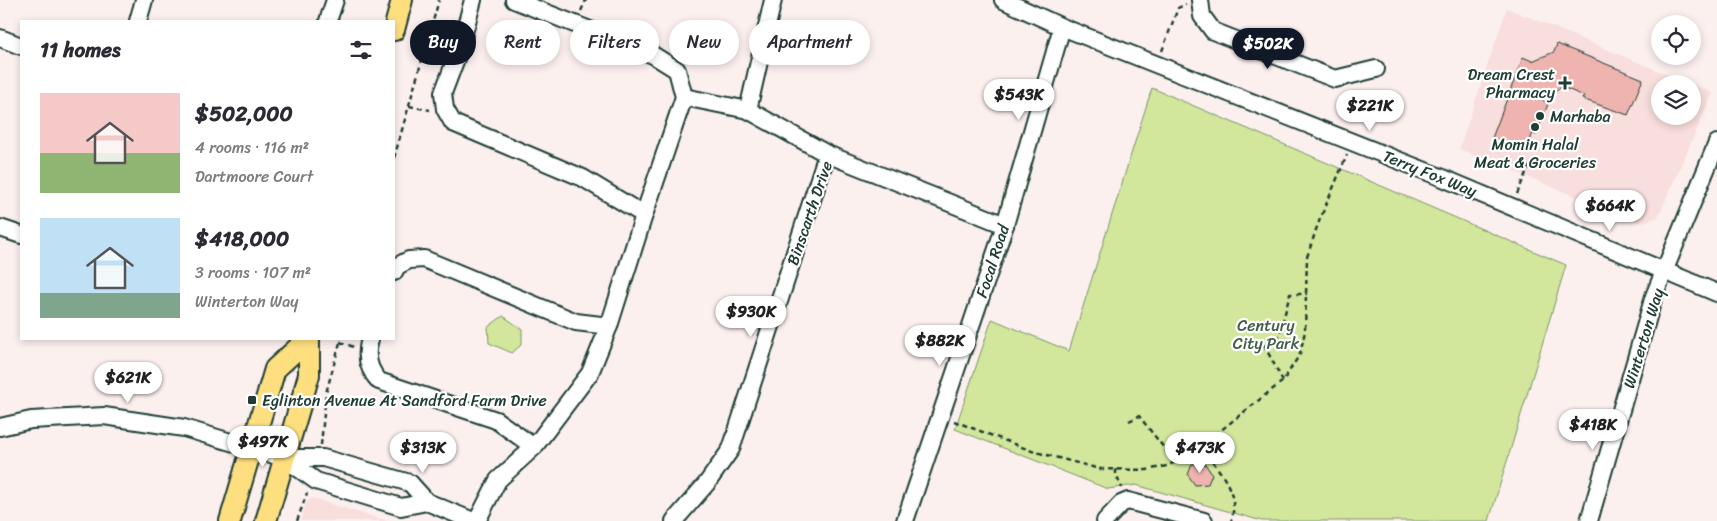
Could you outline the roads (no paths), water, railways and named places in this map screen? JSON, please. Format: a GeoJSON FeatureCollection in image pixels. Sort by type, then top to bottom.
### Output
{"type":"FeatureCollection","features":[{"type":"Feature","properties":{"kind":"main road"},"geometry":{"type":"LineString","coordinates":[[395,26],[402,0]]}},
{"type":"Feature","properties":{"kind":"main road"},"geometry":{"type":"LineString","coordinates":[[230,521],[275,369],[307,340]]}},
{"type":"Feature","properties":{"kind":"main road"},"geometry":{"type":"LineString","coordinates":[[266,521],[309,374],[308,340]]}},
{"type":"Feature","properties":{"kind":"street"},"geometry":{"type":"LineString","coordinates":[[138,20],[144,0]]}},
{"type":"Feature","properties":{"kind":"street"},"geometry":{"type":"LineString","coordinates":[[328,20],[335,0]]}},
{"type":"Feature","properties":{"kind":"street"},"geometry":{"type":"LineString","coordinates":[[473,0],[460,48],[443,93],[445,109],[452,123],[583,178],[644,215]]}},
{"type":"Feature","properties":{"kind":"street"},"geometry":{"type":"LineString","coordinates":[[477,521],[498,480],[534,447],[590,373],[610,326],[644,215],[684,97],[678,70],[653,55],[514,0]]}},
{"type":"Feature","properties":{"kind":"street"},"geometry":{"type":"LineString","coordinates":[[748,110],[773,0]]}},
{"type":"Feature","properties":{"kind":"street","name":"Terry Fox Way"},"geometry":{"type":"LineString","coordinates":[[1005,0],[1062,27],[1352,142],[1717,292]]}},
{"type":"Feature","properties":{"kind":"street"},"geometry":{"type":"LineString","coordinates":[[1200,0],[1202,16],[1213,31],[1335,79],[1376,69]]}},
{"type":"Feature","properties":{"kind":"street","name":"Focal Road"},"geometry":{"type":"LineString","coordinates":[[905,521],[1005,225],[1062,27]]}},
{"type":"Feature","properties":{"kind":"street"},"geometry":{"type":"LineString","coordinates":[[0,38],[20,46]]}},
{"type":"Feature","properties":{"kind":"street"},"geometry":{"type":"LineString","coordinates":[[684,97],[748,110],[827,154]]}},
{"type":"Feature","properties":{"kind":"street","name":"Winterton Way"},"geometry":{"type":"LineString","coordinates":[[1589,521],[1663,270],[1717,143]]}},
{"type":"Feature","properties":{"kind":"street","name":"Binscarth Drive"},"geometry":{"type":"LineString","coordinates":[[674,521],[707,483],[732,449],[827,154],[1005,225]]}},
{"type":"Feature","properties":{"kind":"street"},"geometry":{"type":"LineString","coordinates":[[0,228],[20,235]]}},
{"type":"Feature","properties":{"kind":"street"},"geometry":{"type":"LineString","coordinates":[[395,270],[397,266],[409,260],[424,259],[576,322],[610,326]]}},
{"type":"Feature","properties":{"kind":"street"},"geometry":{"type":"LineString","coordinates":[[365,344],[370,372],[379,381],[496,420],[534,447]]}},
{"type":"Feature","properties":{"kind":"street"},"geometry":{"type":"LineString","coordinates":[[0,427],[31,420],[104,416],[184,428],[284,458],[323,458],[404,481],[410,483],[428,502],[473,521]]}},
{"type":"Feature","properties":{"kind":"street"},"geometry":{"type":"LineString","coordinates":[[284,458],[316,481],[401,507],[428,502]]}},
{"type":"Feature","properties":{"kind":"street"},"geometry":{"type":"LineString","coordinates":[[1105,521],[1121,504],[1128,501],[1204,521]]}},
{"type":"Feature","properties":{"kind":"place","name":"Dream Crest Pharmacy"},"geometry":{"type":"Point","coordinates":[1565,83]}},
{"type":"Feature","properties":{"kind":"place","name":"Marhaba"},"geometry":{"type":"Point","coordinates":[1540,116]}},
{"type":"Feature","properties":{"kind":"place","name":"Momin Halal Meat & Groceries"},"geometry":{"type":"Point","coordinates":[1535,127]}},
{"type":"Feature","properties":{"kind":"place","name":"Eglinton Avenue At Sandford Farm Drive"},"geometry":{"type":"Point","coordinates":[252,400]}},
{"type":"Feature","properties":{"kind":"park label","name":"Century City Park"},"geometry":{"type":"Point","coordinates":[1266,334]}}]}
